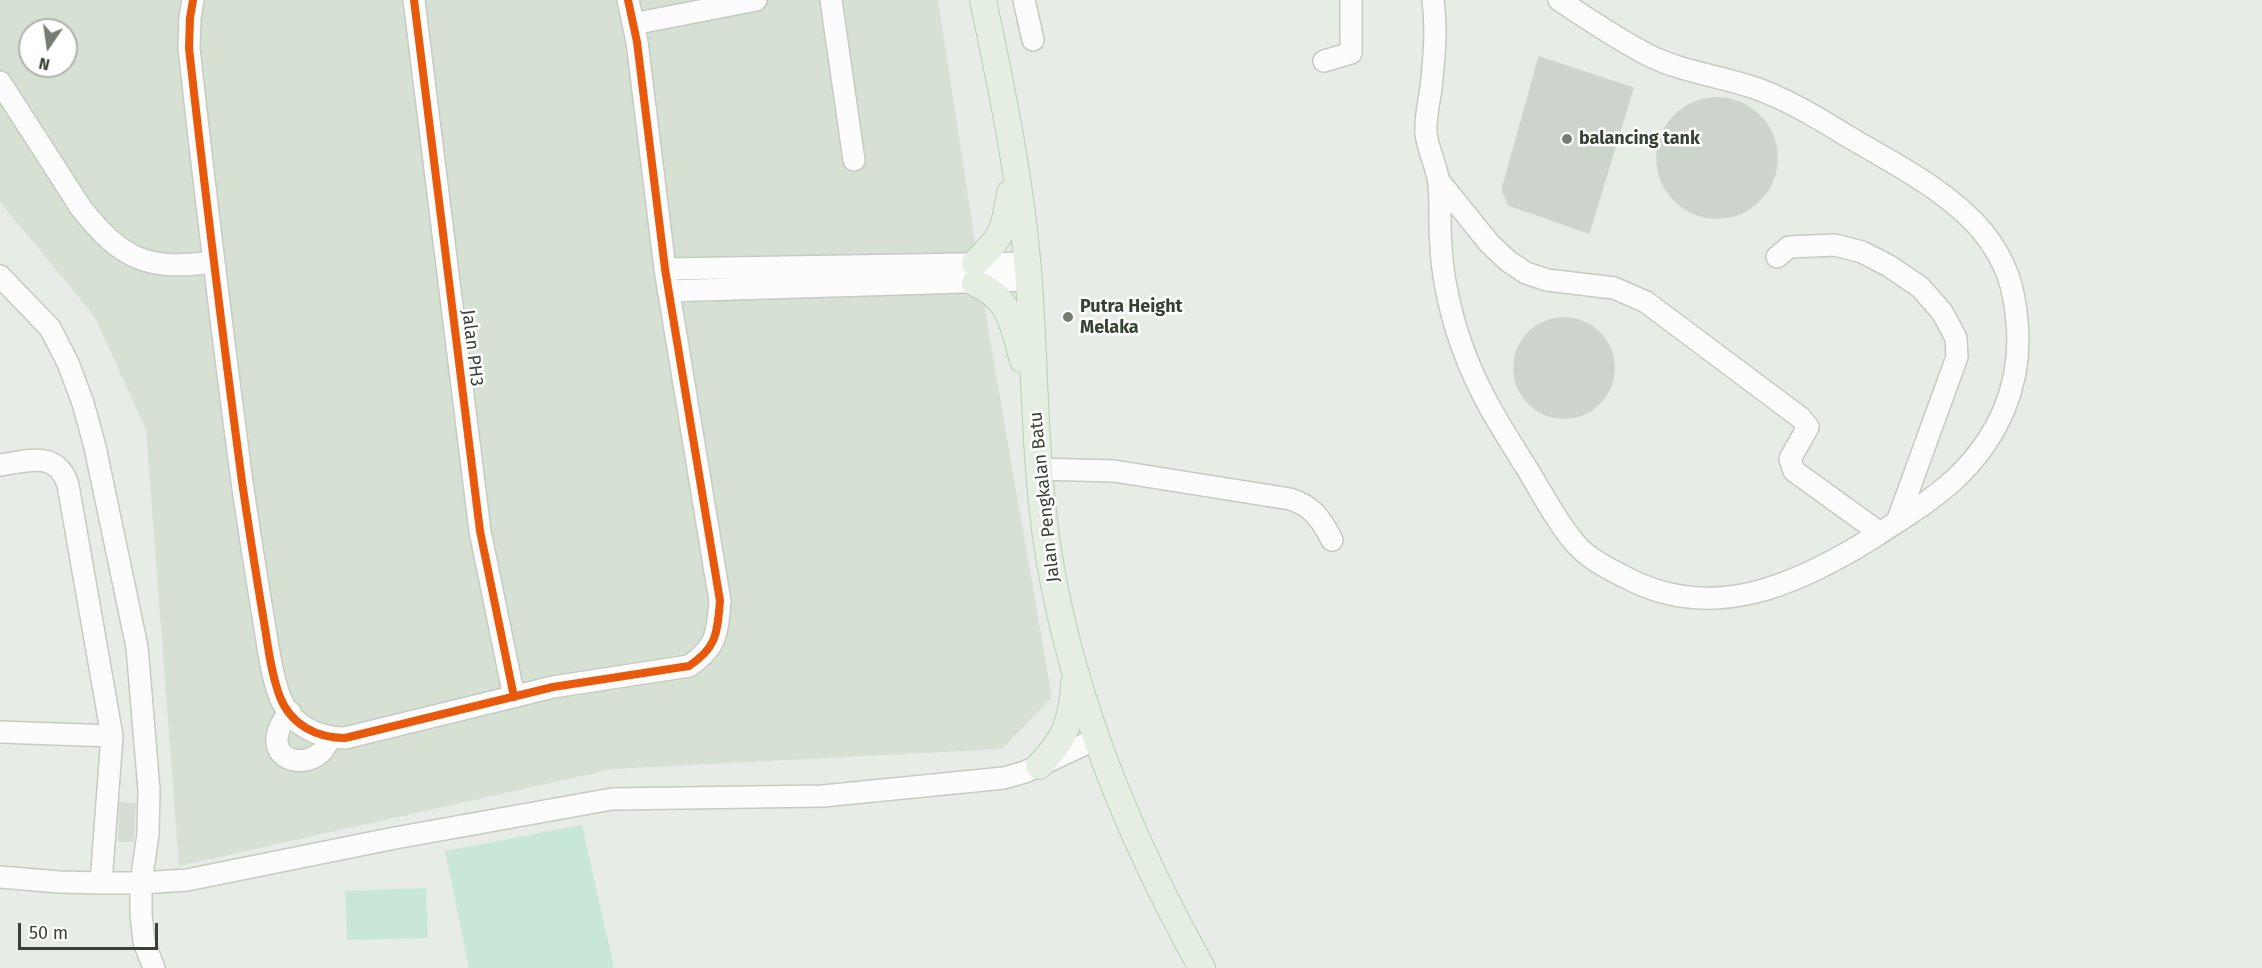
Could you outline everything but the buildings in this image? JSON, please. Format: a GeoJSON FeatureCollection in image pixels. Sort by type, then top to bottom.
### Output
{"type":"FeatureCollection","features":[{"type":"Feature","properties":{"kind":"main road","name":"Jalan Pengkalan Batu"},"geometry":{"type":"LineString","coordinates":[[983,0],[1016,165],[1028,272],[1039,470],[1046,541],[1054,585],[1072,660],[1096,739],[1164,900],[1202,968]]}},
{"type":"Feature","properties":{"kind":"main road"},"geometry":{"type":"LineString","coordinates":[[1016,165],[1004,228],[975,273],[1000,299],[1009,314],[1036,404]]}},
{"type":"Feature","properties":{"kind":"main road"},"geometry":{"type":"LineString","coordinates":[[1039,766],[1054,750],[1068,725],[1073,700],[1072,660]]}},
{"type":"Feature","properties":{"kind":"street"},"geometry":{"type":"LineString","coordinates":[[193,0],[189,48],[213,262],[250,541],[269,649],[280,699],[295,720],[310,732],[330,738],[345,738],[553,687],[688,666],[706,655],[714,642],[720,601],[668,291],[628,0]]}},
{"type":"Feature","properties":{"kind":"street","name":"Jalan PH3"},"geometry":{"type":"LineString","coordinates":[[414,0],[480,531],[514,697]]}},
{"type":"Feature","properties":{"kind":"street"},"geometry":{"type":"LineString","coordinates":[[633,24],[756,0]]}},
{"type":"Feature","properties":{"kind":"street"},"geometry":{"type":"LineString","coordinates":[[831,0],[854,160]]}},
{"type":"Feature","properties":{"kind":"street"},"geometry":{"type":"LineString","coordinates":[[1024,0],[1033,40]]}},
{"type":"Feature","properties":{"kind":"street"},"geometry":{"type":"LineString","coordinates":[[1324,61],[1351,53],[1351,0]]}},
{"type":"Feature","properties":{"kind":"street"},"geometry":{"type":"LineString","coordinates":[[1433,0],[1436,21],[1434,60],[1426,132],[1439,181],[1441,248],[1454,322],[1469,368],[1486,404],[1575,544],[1598,563],[1640,586],[1672,596],[1704,599],[1730,598],[1811,574],[1888,527],[1953,481],[1980,451],[2002,414],[2016,377],[2019,339],[2016,303],[2007,269],[1984,234],[1958,206],[1884,157],[1786,100],[1754,87],[1651,57],[1559,0]]}},
{"type":"Feature","properties":{"kind":"street"},"geometry":{"type":"LineString","coordinates":[[0,82],[81,208],[96,227],[113,242],[129,254],[162,266],[213,262]]}},
{"type":"Feature","properties":{"kind":"street"},"geometry":{"type":"LineString","coordinates":[[1439,181],[1489,243],[1508,261],[1526,273],[1547,280],[1614,288],[1646,302],[1801,418],[1808,427],[1790,459],[1794,471],[1888,527]]}},
{"type":"Feature","properties":{"kind":"street"},"geometry":{"type":"LineString","coordinates":[[1777,257],[1789,247],[1811,245],[1835,245],[1862,252],[1889,266],[1920,287],[1941,312],[1956,338],[1957,357],[1888,527]]}},
{"type":"Feature","properties":{"kind":"street"},"geometry":{"type":"LineString","coordinates":[[665,269],[878,275],[1028,272]]}},
{"type":"Feature","properties":{"kind":"street"},"geometry":{"type":"LineString","coordinates":[[668,291],[878,275]]}},
{"type":"Feature","properties":{"kind":"street"},"geometry":{"type":"LineString","coordinates":[[0,276],[50,328],[69,363],[96,447],[136,647],[149,790],[148,834],[141,883],[141,914],[144,942],[154,968]]}},
{"type":"Feature","properties":{"kind":"street"},"geometry":{"type":"LineString","coordinates":[[0,465],[39,460],[49,461],[58,466],[64,474],[112,736],[101,883]]}},
{"type":"Feature","properties":{"kind":"street"},"geometry":{"type":"LineString","coordinates":[[1039,470],[1114,471],[1290,499],[1312,508],[1321,519],[1332,540]]}},
{"type":"Feature","properties":{"kind":"street"},"geometry":{"type":"LineString","coordinates":[[290,712],[280,725],[277,740],[280,752],[290,760],[305,762],[321,753],[330,738]]}},
{"type":"Feature","properties":{"kind":"street"},"geometry":{"type":"LineString","coordinates":[[0,732],[112,736]]}},
{"type":"Feature","properties":{"kind":"street"},"geometry":{"type":"LineString","coordinates":[[0,877],[101,883],[141,883],[187,879],[601,800],[823,796],[1004,778],[1039,766],[1096,739]]}},
{"type":"Feature","properties":{"kind":"shaded area"},"geometry":{"type":"Polygon","coordinates":[[[0,0],[938,0],[991,346],[1052,697],[1002,749],[613,769],[179,866],[146,430],[95,317],[0,202],[0,0]]]}},
{"type":"Feature","properties":{"kind":"shaded area"},"geometry":{"type":"Polygon","coordinates":[[[119,802],[136,803],[134,842],[118,842],[119,802]]]}},
{"type":"Feature","properties":{"kind":"green space"},"geometry":{"type":"Polygon","coordinates":[[[582,825],[614,968],[469,968],[445,851],[582,825]]]}},
{"type":"Feature","properties":{"kind":"green space"},"geometry":{"type":"Polygon","coordinates":[[[426,888],[428,938],[347,940],[345,891],[426,888]]]}},
{"type":"Feature","properties":{"kind":"cycle path"},"geometry":{"type":"LineString","coordinates":[[193,0],[189,48],[201,157],[242,482],[272,669],[280,697],[298,722],[325,736],[345,738],[553,687],[689,666],[705,652],[714,639],[720,601],[665,269],[637,42],[628,0]]}},
{"type":"Feature","properties":{"kind":"cycle path"},"geometry":{"type":"LineString","coordinates":[[414,0],[480,531],[514,697]]}},
{"type":"Feature","properties":{"kind":"place","name":"balancing tank"},"geometry":{"type":"Point","coordinates":[1567,139]}},
{"type":"Feature","properties":{"kind":"place","name":"Putra Height Melaka"},"geometry":{"type":"Point","coordinates":[1068,317]}}]}
